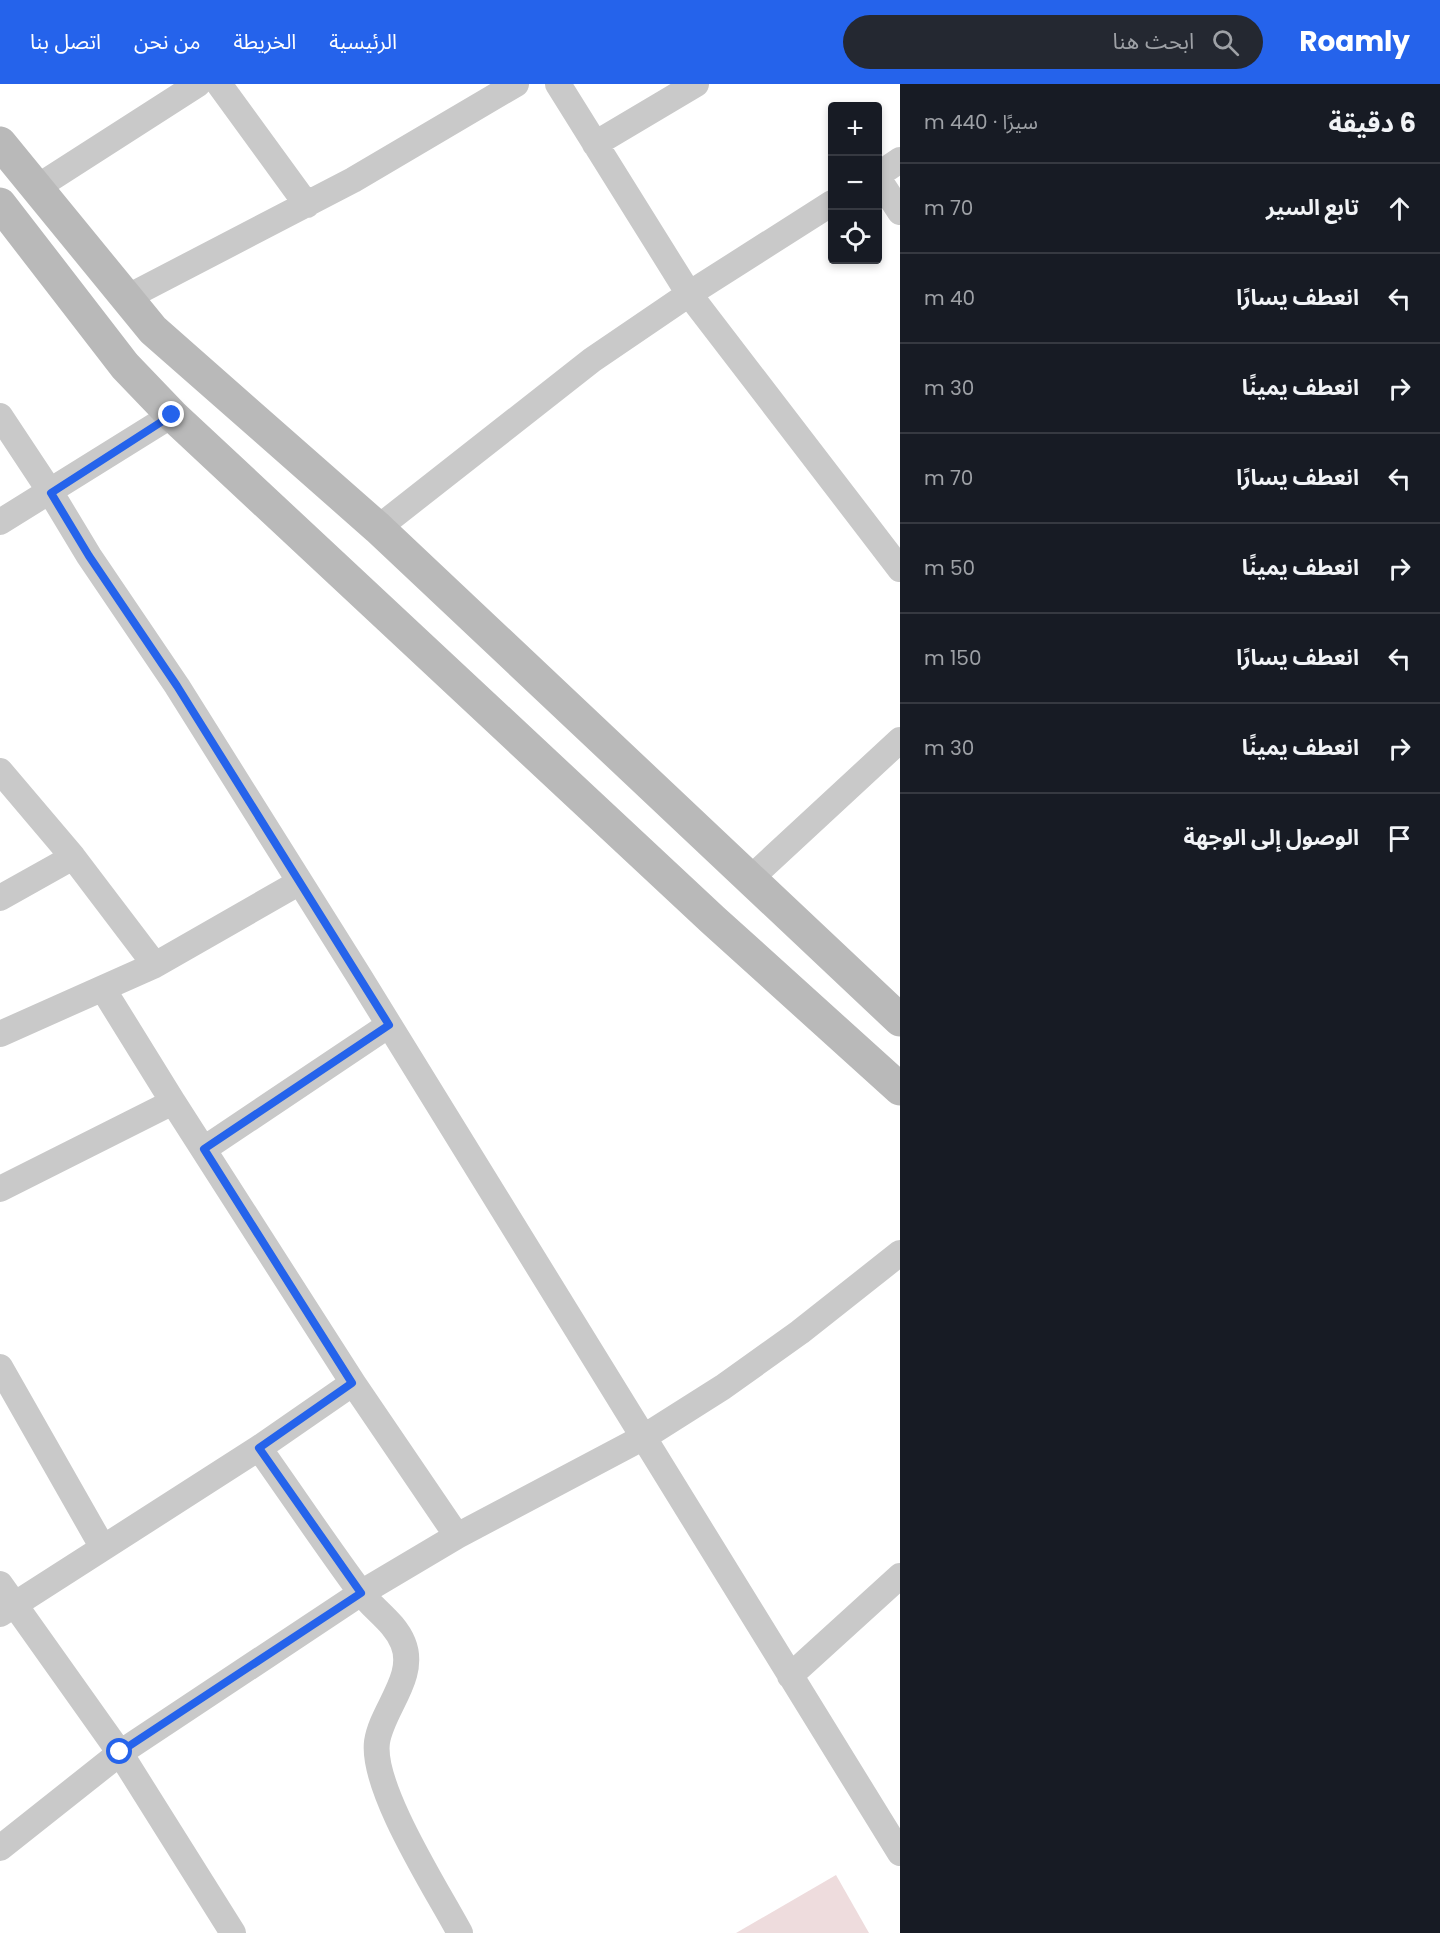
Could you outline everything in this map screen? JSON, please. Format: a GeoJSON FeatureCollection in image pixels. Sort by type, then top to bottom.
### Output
{"type":"FeatureCollection","features":[{"type":"Feature","properties":{"kind":"main road"},"geometry":{"type":"LineString","coordinates":[[0,143],[153,330],[378,528],[900,1020]]}},
{"type":"Feature","properties":{"kind":"main road"},"geometry":{"type":"LineString","coordinates":[[0,204],[124,366],[172,415],[713,920],[900,1089]]}},
{"type":"Feature","properties":{"kind":"street"},"geometry":{"type":"LineString","coordinates":[[36,188],[198,84]]}},
{"type":"Feature","properties":{"kind":"street"},"geometry":{"type":"LineString","coordinates":[[219,84],[307,205]]}},
{"type":"Feature","properties":{"kind":"street"},"geometry":{"type":"LineString","coordinates":[[126,298],[307,205],[516,84]]}},
{"type":"Feature","properties":{"kind":"street"},"geometry":{"type":"LineString","coordinates":[[558,84],[689,294],[900,568]]}},
{"type":"Feature","properties":{"kind":"street"},"geometry":{"type":"LineString","coordinates":[[595,144],[696,84]]}},
{"type":"Feature","properties":{"kind":"street"},"geometry":{"type":"LineString","coordinates":[[882,173],[900,160]]}},
{"type":"Feature","properties":{"kind":"street"},"geometry":{"type":"LineString","coordinates":[[882,183],[900,212]]}},
{"type":"Feature","properties":{"kind":"street"},"geometry":{"type":"LineString","coordinates":[[378,528],[592,360],[689,294],[828,206]]}},
{"type":"Feature","properties":{"kind":"street"},"geometry":{"type":"LineString","coordinates":[[0,522],[51,493],[172,415]]}},
{"type":"Feature","properties":{"kind":"street"},"geometry":{"type":"LineString","coordinates":[[0,416],[89,556],[177,686],[790,1676],[897,1841]]}},
{"type":"Feature","properties":{"kind":"street"},"geometry":{"type":"LineString","coordinates":[[751,878],[900,740]]}},
{"type":"Feature","properties":{"kind":"street"},"geometry":{"type":"LineString","coordinates":[[0,771],[73,856],[156,965]]}},
{"type":"Feature","properties":{"kind":"street"},"geometry":{"type":"LineString","coordinates":[[0,898],[73,856]]}},
{"type":"Feature","properties":{"kind":"street"},"geometry":{"type":"LineString","coordinates":[[0,1034],[156,965],[300,882]]}},
{"type":"Feature","properties":{"kind":"street"},"geometry":{"type":"LineString","coordinates":[[103,989],[352,1383],[457,1536]]}},
{"type":"Feature","properties":{"kind":"street"},"geometry":{"type":"LineString","coordinates":[[204,1149],[389,1025]]}},
{"type":"Feature","properties":{"kind":"street"},"geometry":{"type":"LineString","coordinates":[[0,1189],[173,1102]]}},
{"type":"Feature","properties":{"kind":"street"},"geometry":{"type":"LineString","coordinates":[[0,1848],[120,1752],[361,1593],[457,1536],[644,1437],[723,1387],[800,1332],[900,1254]]}},
{"type":"Feature","properties":{"kind":"street"},"geometry":{"type":"LineString","coordinates":[[0,1366],[103,1548]]}},
{"type":"Feature","properties":{"kind":"street"},"geometry":{"type":"LineString","coordinates":[[8,1609],[259,1448],[352,1383]]}},
{"type":"Feature","properties":{"kind":"street"},"geometry":{"type":"LineString","coordinates":[[259,1448],[361,1593],[392,1625],[403,1642],[407,1657],[405,1674],[377,1742],[384,1785],[460,1933]]}},
{"type":"Feature","properties":{"kind":"street"},"geometry":{"type":"LineString","coordinates":[[790,1676],[900,1575]]}},
{"type":"Feature","properties":{"kind":"street"},"geometry":{"type":"LineString","coordinates":[[0,1584],[8,1609],[120,1752],[233,1933]]}},
{"type":"Feature","properties":{"kind":"shaded area"},"geometry":{"type":"Polygon","coordinates":[[[836,1875],[869,1933],[736,1933],[836,1875]]]}},
{"type":"Feature","properties":{"kind":"route"},"geometry":{"type":"LineString","coordinates":[[120,1752],[361,1593],[259,1448],[352,1383],[204,1149],[389,1025],[177,686],[89,556],[51,493],[172,415]]}}]}
